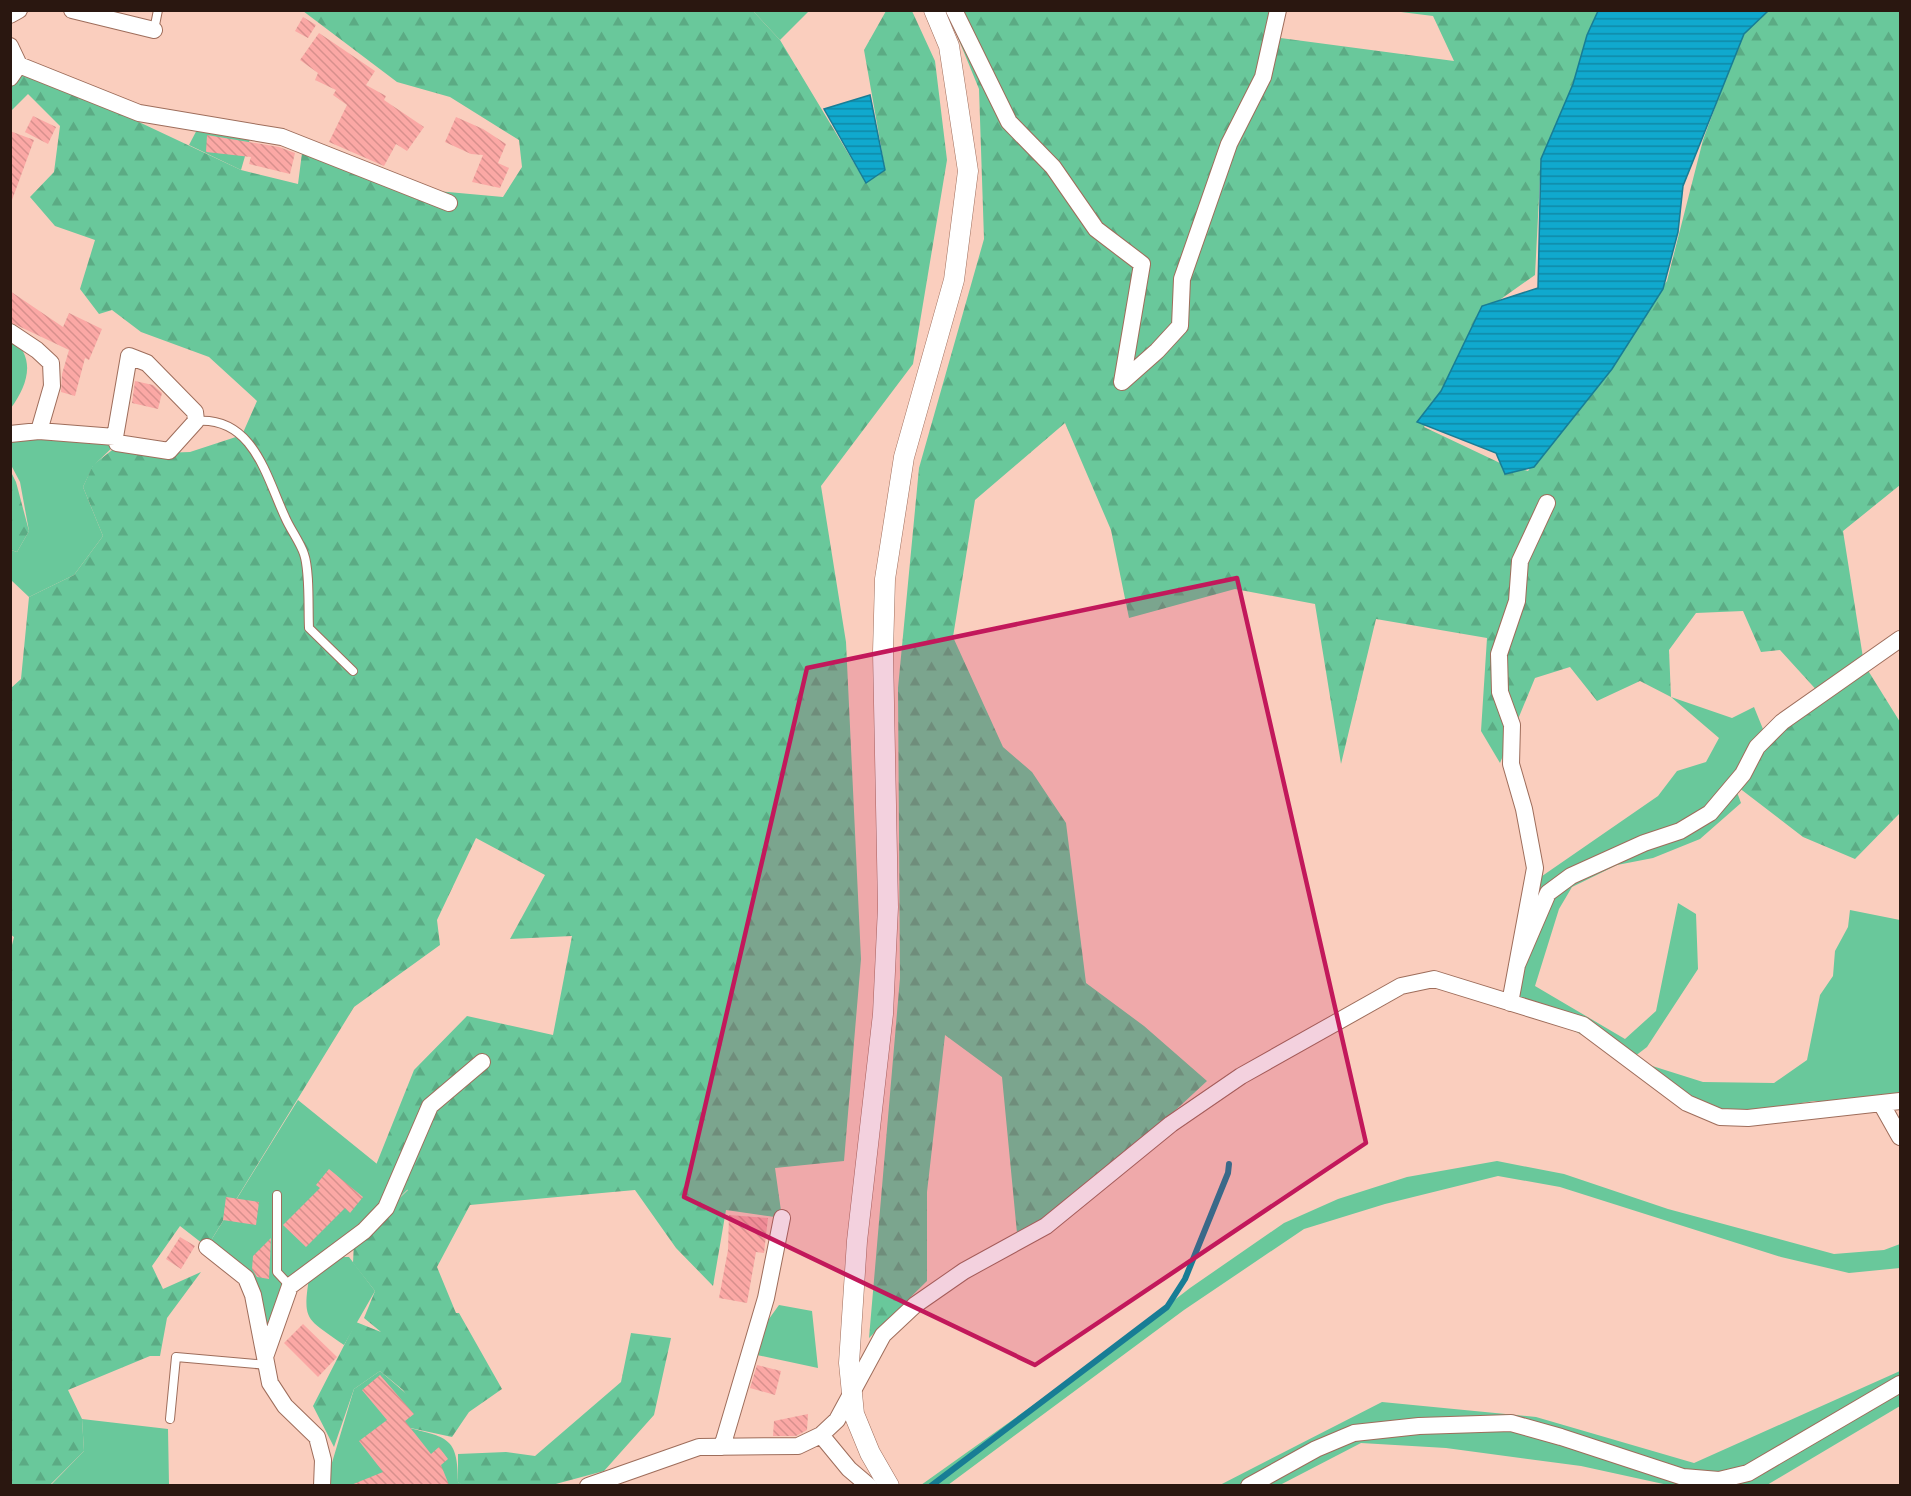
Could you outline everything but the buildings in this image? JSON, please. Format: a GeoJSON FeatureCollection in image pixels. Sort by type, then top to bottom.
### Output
{"type":"FeatureCollection","features":[{"type":"Feature","properties":{"kind":"street"},"geometry":{"type":"LineString","coordinates":[[10,15],[19,10]]}},
{"type":"Feature","properties":{"kind":"street"},"geometry":{"type":"LineString","coordinates":[[72,10],[154,30]]}},
{"type":"Feature","properties":{"kind":"street"},"geometry":{"type":"LineString","coordinates":[[890,1485],[870,1453],[854,1414],[850,1395],[851,1309],[883,1014],[888,907],[883,652],[885,579],[904,457],[954,280],[968,171],[949,46],[934,10]]}},
{"type":"Feature","properties":{"kind":"street"},"geometry":{"type":"LineString","coordinates":[[954,10],[1009,122],[1053,167],[1096,229],[1142,264],[1122,382],[1157,351],[1180,326],[1182,279],[1229,144],[1263,77],[1278,10]]}},
{"type":"Feature","properties":{"kind":"street"},"geometry":{"type":"LineString","coordinates":[[10,46],[15,71],[139,113],[282,137],[449,203]]}},
{"type":"Feature","properties":{"kind":"street"},"geometry":{"type":"LineString","coordinates":[[10,332],[37,350],[51,363],[52,386],[39,431]]}},
{"type":"Feature","properties":{"kind":"street"},"geometry":{"type":"LineString","coordinates":[[129,356],[147,363],[195,412],[196,421],[169,451],[117,443],[115,437],[129,356]]}},
{"type":"Feature","properties":{"kind":"street"},"geometry":{"type":"LineString","coordinates":[[10,434],[39,431],[115,437]]}},
{"type":"Feature","properties":{"kind":"street"},"geometry":{"type":"LineString","coordinates":[[1510,1003],[1535,868],[1524,809],[1511,764],[1512,725],[1500,692],[1499,654],[1517,601],[1520,561],[1547,503]]}},
{"type":"Feature","properties":{"kind":"street"},"geometry":{"type":"LineString","coordinates":[[1517,965],[1548,893],[1571,876],[1644,843],[1680,831],[1710,813],[1743,774],[1757,747],[1782,722],[1900,639]]}},
{"type":"Feature","properties":{"kind":"street"},"geometry":{"type":"LineString","coordinates":[[588,1485],[699,1447],[798,1446],[821,1436],[837,1420],[883,1335],[915,1305],[964,1271],[1046,1226],[1171,1124],[1241,1076],[1401,986],[1434,979],[1583,1025],[1687,1103],[1720,1117],[1748,1118],[1882,1105],[1900,1101]]}},
{"type":"Feature","properties":{"kind":"street"},"geometry":{"type":"LineString","coordinates":[[266,1361],[290,1286],[364,1231],[386,1208],[430,1106],[483,1062]]}},
{"type":"Feature","properties":{"kind":"street"},"geometry":{"type":"LineString","coordinates":[[1882,1105],[1900,1137]]}},
{"type":"Feature","properties":{"kind":"street"},"geometry":{"type":"LineString","coordinates":[[722,1447],[766,1298],[782,1218]]}},
{"type":"Feature","properties":{"kind":"street"},"geometry":{"type":"LineString","coordinates":[[207,1247],[246,1278],[253,1294],[270,1383],[285,1406],[317,1437],[323,1460],[322,1485]]}},
{"type":"Feature","properties":{"kind":"street"},"geometry":{"type":"LineString","coordinates":[[1249,1485],[1316,1449],[1354,1433],[1419,1426],[1511,1423],[1561,1437],[1683,1478],[1719,1480],[1748,1473],[1900,1384]]}},
{"type":"Feature","properties":{"kind":"street"},"geometry":{"type":"LineString","coordinates":[[821,1436],[849,1469],[869,1485]]}},
{"type":"Feature","properties":{"kind":"lane"},"geometry":{"type":"LineString","coordinates":[[154,30],[158,10]]}},
{"type":"Feature","properties":{"kind":"lane"},"geometry":{"type":"LineString","coordinates":[[196,421],[213,420],[228,426],[242,435],[261,460],[285,518],[304,554],[309,628],[353,671]]}},
{"type":"Feature","properties":{"kind":"lane"},"geometry":{"type":"LineString","coordinates":[[277,1195],[277,1272],[290,1286]]}},
{"type":"Feature","properties":{"kind":"lane"},"geometry":{"type":"LineString","coordinates":[[170,1419],[176,1357],[266,1361]]}},
{"type":"Feature","properties":{"kind":"highlighted area"},"geometry":{"type":"Polygon","coordinates":[[[1237,578],[1366,1143],[1035,1365],[684,1197],[807,668],[1237,578]]]}},
{"type":"Feature","properties":{"kind":"green space"},"geometry":{"type":"Polygon","coordinates":[[[303,11],[753,11],[780,40],[866,183],[885,169],[864,50],[886,11],[912,11],[935,61],[947,160],[913,364],[821,486],[846,642],[861,959],[844,1161],[775,1168],[782,1218],[726,1210],[713,1286],[676,1248],[635,1190],[470,1205],[437,1267],[456,1313],[459,1313],[502,1389],[469,1412],[452,1437],[406,1427],[417,1410],[403,1390],[380,1371],[354,1389],[334,1447],[313,1406],[356,1322],[381,1332],[364,1318],[375,1291],[353,1263],[354,1242],[408,1190],[376,1165],[414,1070],[467,1016],[553,1035],[572,936],[510,939],[545,875],[476,838],[437,920],[440,945],[354,1007],[207,1247],[180,1226],[152,1266],[163,1289],[201,1272],[167,1318],[160,1356],[150,1356],[68,1390],[82,1419],[84,1451],[50,1485],[11,1485],[10,953],[14,937],[10,934],[11,688],[21,679],[29,597],[74,575],[103,536],[83,487],[93,465],[130,436],[161,453],[190,452],[242,435],[257,401],[209,357],[141,332],[112,310],[99,314],[80,289],[95,240],[55,226],[30,197],[54,172],[60,126],[28,94],[11,111],[11,87],[17,74],[73,91],[241,170],[298,184],[303,145],[404,188],[503,197],[522,167],[519,140],[450,97],[397,82],[303,11]]]}},
{"type":"Feature","properties":{"kind":"green space"},"geometry":{"type":"Polygon","coordinates":[[[753,11],[809,11],[780,40],[753,11]]]}},
{"type":"Feature","properties":{"kind":"green space"},"geometry":{"type":"Polygon","coordinates":[[[947,11],[1280,11],[1273,37],[1454,61],[1433,16],[1393,11],[1601,11],[1571,91],[1541,159],[1535,275],[1477,316],[1424,427],[1500,463],[1528,471],[1667,281],[1703,140],[1746,24],[1761,11],[1900,11],[1900,485],[1843,531],[1864,664],[1900,722],[1900,813],[1855,859],[1803,837],[1734,784],[1757,747],[1821,695],[1780,650],[1761,652],[1743,611],[1696,613],[1669,650],[1671,697],[1640,681],[1597,701],[1570,667],[1535,678],[1500,763],[1481,731],[1487,638],[1376,619],[1341,764],[1315,604],[1235,589],[1129,618],[1111,530],[1065,423],[975,500],[953,637],[1003,747],[1032,772],[1066,823],[1086,983],[1144,1026],[1207,1081],[1085,1194],[1017,1233],[1002,1077],[945,1035],[927,1192],[927,1281],[869,1338],[900,978],[898,688],[919,468],[984,239],[979,89],[947,11]]]}},
{"type":"Feature","properties":{"kind":"green space"},"geometry":{"type":"Polygon","coordinates":[[[200,124],[252,132],[241,170],[189,145],[200,124]]]}},
{"type":"Feature","properties":{"kind":"green space"},"geometry":{"type":"Polygon","coordinates":[[[10,337],[24,353],[27,362],[22,390],[11,408],[10,337]]]}},
{"type":"Feature","properties":{"kind":"green space"},"geometry":{"type":"Polygon","coordinates":[[[39,431],[117,443],[93,466],[83,487],[103,536],[74,575],[29,597],[11,580],[11,550],[17,552],[29,531],[20,482],[11,465],[10,438],[39,431]]]}},
{"type":"Feature","properties":{"kind":"green space"},"geometry":{"type":"Polygon","coordinates":[[[11,472],[16,482],[29,531],[17,552],[11,550],[11,472]]]}},
{"type":"Feature","properties":{"kind":"green space"},"geometry":{"type":"Polygon","coordinates":[[[1671,697],[1732,718],[1754,707],[1765,734],[1734,784],[1741,803],[1700,839],[1653,858],[1617,865],[1572,887],[1559,909],[1535,986],[1625,1039],[1656,1011],[1678,903],[1696,914],[1698,969],[1647,1047],[1630,1060],[1511,998],[1532,883],[1658,796],[1677,771],[1706,762],[1719,738],[1671,697]]]}},
{"type":"Feature","properties":{"kind":"green space"},"geometry":{"type":"Polygon","coordinates":[[[1850,910],[1900,920],[1900,1098],[1851,1103],[1814,1101],[1738,1113],[1688,1100],[1646,1064],[1703,1082],[1774,1083],[1807,1060],[1820,995],[1833,976],[1835,951],[1848,927],[1850,910]]]}},
{"type":"Feature","properties":{"kind":"green space"},"geometry":{"type":"Polygon","coordinates":[[[298,1100],[408,1189],[340,1257],[349,1257],[375,1291],[344,1345],[321,1329],[309,1317],[306,1301],[310,1272],[290,1286],[261,1335],[250,1287],[207,1247],[298,1100]]]}},
{"type":"Feature","properties":{"kind":"green space"},"geometry":{"type":"Polygon","coordinates":[[[1497,1161],[1564,1174],[1668,1209],[1834,1254],[1884,1250],[1900,1244],[1900,1268],[1849,1273],[1781,1257],[1560,1187],[1498,1176],[1385,1204],[1304,1229],[1184,1310],[948,1485],[921,1485],[1098,1359],[1190,1288],[1284,1223],[1338,1199],[1407,1177],[1497,1161]]]}},
{"type":"Feature","properties":{"kind":"green space"},"geometry":{"type":"Polygon","coordinates":[[[779,1305],[812,1311],[818,1368],[752,1354],[761,1330],[779,1305]]]}},
{"type":"Feature","properties":{"kind":"green space"},"geometry":{"type":"Polygon","coordinates":[[[631,1333],[671,1338],[654,1415],[604,1471],[552,1485],[463,1486],[458,1482],[458,1454],[506,1452],[535,1456],[621,1382],[631,1333]]]}},
{"type":"Feature","properties":{"kind":"green space"},"geometry":{"type":"Polygon","coordinates":[[[380,1371],[424,1409],[406,1427],[440,1437],[452,1447],[456,1456],[458,1482],[463,1485],[325,1486],[354,1389],[380,1371]]]}},
{"type":"Feature","properties":{"kind":"green space"},"geometry":{"type":"Polygon","coordinates":[[[1900,1371],[1900,1406],[1767,1485],[1668,1485],[1581,1466],[1446,1448],[1361,1443],[1280,1485],[1218,1486],[1382,1402],[1536,1417],[1694,1463],[1900,1371]]]}},
{"type":"Feature","properties":{"kind":"green space"},"geometry":{"type":"Polygon","coordinates":[[[82,1419],[168,1429],[169,1485],[50,1486],[84,1451],[82,1419]]]}},
{"type":"Feature","properties":{"kind":"water"},"geometry":{"type":"Polygon","coordinates":[[[1598,11],[1768,11],[1744,34],[1683,186],[1678,232],[1663,289],[1612,369],[1534,467],[1505,474],[1496,453],[1417,422],[1441,391],[1482,306],[1538,288],[1541,159],[1573,84],[1587,35],[1598,11]]]}},
{"type":"Feature","properties":{"kind":"water"},"geometry":{"type":"Polygon","coordinates":[[[870,95],[885,170],[866,183],[824,109],[870,95]]]}},
{"type":"Feature","properties":{"kind":"waterway"},"geometry":{"type":"LineString","coordinates":[[931,1486],[1167,1307],[1185,1279],[1228,1173],[1229,1164]]}}]}
